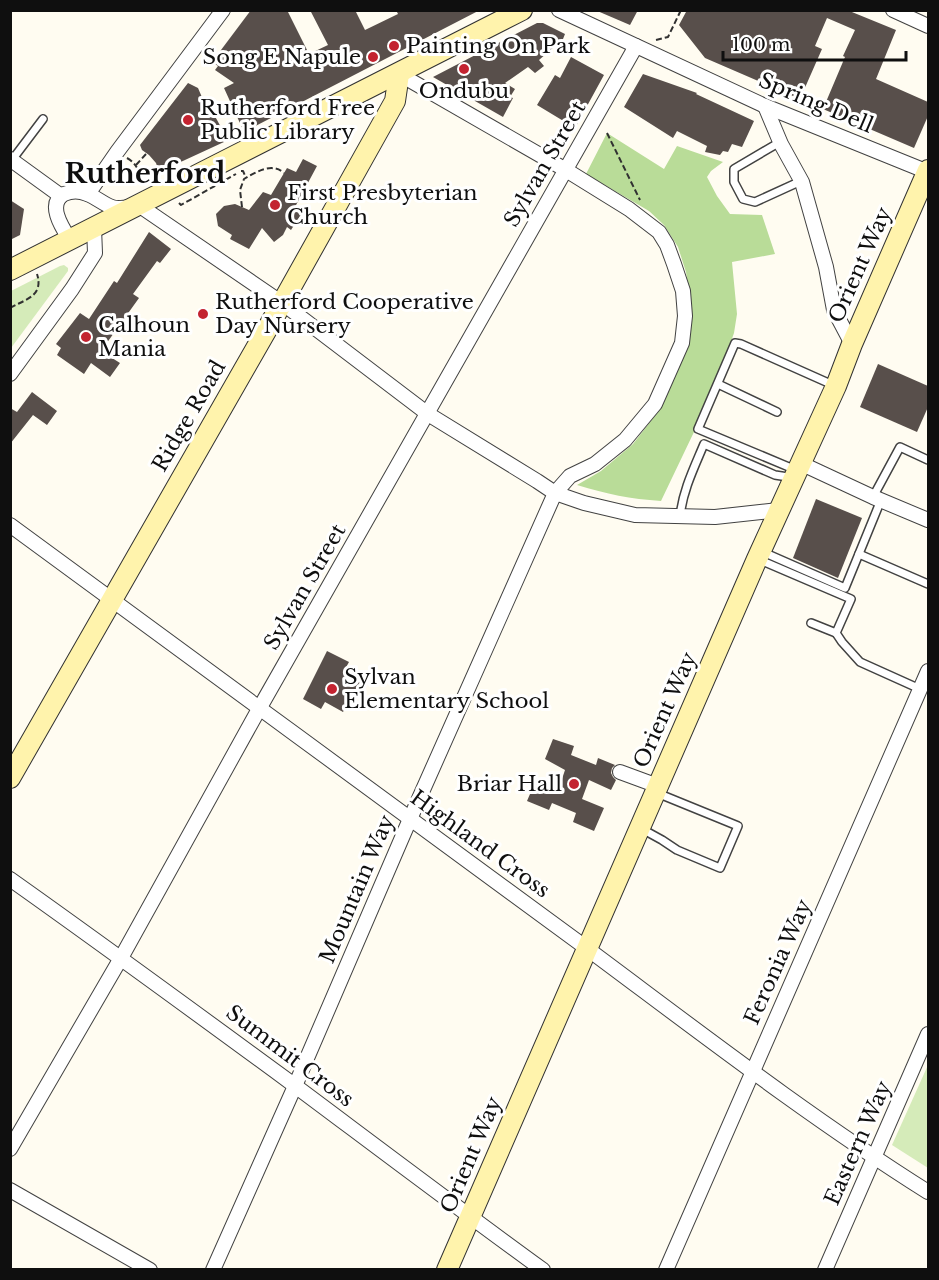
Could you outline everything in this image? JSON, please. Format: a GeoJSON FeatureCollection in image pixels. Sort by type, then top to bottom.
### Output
{"type":"FeatureCollection","features":[{"type":"Feature","properties":{"kind":"street"},"geometry":{"type":"LineString","coordinates":[[88,194],[223,10]]}},
{"type":"Feature","properties":{"kind":"street"},"geometry":{"type":"LineString","coordinates":[[10,270],[522,10]]}},
{"type":"Feature","properties":{"kind":"street","name":"Spring Dell"},"geometry":{"type":"LineString","coordinates":[[559,10],[765,106],[928,171]]}},
{"type":"Feature","properties":{"kind":"street"},"geometry":{"type":"LineString","coordinates":[[893,10],[928,26]]}},
{"type":"Feature","properties":{"kind":"street","name":"Sylvan Street"},"geometry":{"type":"LineString","coordinates":[[10,1149],[121,958],[259,709],[636,46]]}},
{"type":"Feature","properties":{"kind":"street"},"geometry":{"type":"LineString","coordinates":[[399,74],[629,209],[659,232],[667,245],[683,291],[685,316],[682,343],[655,404],[625,440],[595,464],[570,476],[555,493]]}},
{"type":"Feature","properties":{"kind":"street","name":"Ridge Road"},"geometry":{"type":"LineString","coordinates":[[10,778],[395,101],[399,74]]}},
{"type":"Feature","properties":{"kind":"street"},"geometry":{"type":"LineString","coordinates":[[765,106],[780,142],[801,181],[826,267],[834,310],[852,344]]}},
{"type":"Feature","properties":{"kind":"street"},"geometry":{"type":"LineString","coordinates":[[11,159],[61,196]]}},
{"type":"Feature","properties":{"kind":"street","name":"Orient Way"},"geometry":{"type":"LineString","coordinates":[[447,1269],[759,555],[836,386],[852,344],[928,171]]}},
{"type":"Feature","properties":{"kind":"street"},"geometry":{"type":"LineString","coordinates":[[70,240],[56,211],[56,205],[61,196],[79,192],[88,194],[114,208],[145,203],[428,414],[555,493],[584,503],[635,515],[715,517],[779,510]]}},
{"type":"Feature","properties":{"kind":"street"},"geometry":{"type":"LineString","coordinates":[[10,374],[72,290],[94,253],[94,228]]}},
{"type":"Feature","properties":{"kind":"street"},"geometry":{"type":"LineString","coordinates":[[797,470],[877,498],[928,519]]}},
{"type":"Feature","properties":{"kind":"street","name":"Mountain Way"},"geometry":{"type":"LineString","coordinates":[[213,1269],[555,493]]}},
{"type":"Feature","properties":{"kind":"street","name":"Highland Cross"},"geometry":{"type":"LineString","coordinates":[[10,525],[753,1072],[874,1158],[928,1192]]}},
{"type":"Feature","properties":{"kind":"street","name":"Feronia Way"},"geometry":{"type":"LineString","coordinates":[[666,1269],[928,671]]}},
{"type":"Feature","properties":{"kind":"street"},"geometry":{"type":"LineString","coordinates":[[620,772],[656,789]]}},
{"type":"Feature","properties":{"kind":"street","name":"Summit Cross"},"geometry":{"type":"LineString","coordinates":[[10,879],[295,1086],[470,1218],[543,1269]]}},
{"type":"Feature","properties":{"kind":"street","name":"Eastern Way"},"geometry":{"type":"LineString","coordinates":[[825,1269],[928,1034]]}},
{"type":"Feature","properties":{"kind":"street"},"geometry":{"type":"LineString","coordinates":[[10,1190],[150,1269]]}},
{"type":"Feature","properties":{"kind":"lane"},"geometry":{"type":"LineString","coordinates":[[11,159],[43,119]]}},
{"type":"Feature","properties":{"kind":"lane"},"geometry":{"type":"LineString","coordinates":[[780,142],[734,168],[734,182],[743,199],[755,202],[801,181]]}},
{"type":"Feature","properties":{"kind":"lane"},"geometry":{"type":"LineString","coordinates":[[680,516],[688,480],[704,444],[776,476],[788,477],[797,470],[698,429],[735,343],[836,386]]}},
{"type":"Feature","properties":{"kind":"lane"},"geometry":{"type":"LineString","coordinates":[[718,384],[777,412]]}},
{"type":"Feature","properties":{"kind":"lane"},"geometry":{"type":"LineString","coordinates":[[759,555],[845,588],[859,554],[877,498],[900,447],[928,459]]}},
{"type":"Feature","properties":{"kind":"lane"},"geometry":{"type":"LineString","coordinates":[[859,554],[928,584]]}},
{"type":"Feature","properties":{"kind":"lane"},"geometry":{"type":"LineString","coordinates":[[759,555],[851,599],[836,633]]}},
{"type":"Feature","properties":{"kind":"lane"},"geometry":{"type":"LineString","coordinates":[[811,623],[836,633],[860,662],[920,689]]}},
{"type":"Feature","properties":{"kind":"lane"},"geometry":{"type":"LineString","coordinates":[[640,828],[677,850],[720,868],[738,826],[683,804],[656,789]]}},
{"type":"Feature","properties":{"kind":"path"},"geometry":{"type":"LineString","coordinates":[[636,46],[668,37],[681,10]]}},
{"type":"Feature","properties":{"kind":"path"},"geometry":{"type":"LineString","coordinates":[[607,133],[640,200]]}},
{"type":"Feature","properties":{"kind":"path"},"geometry":{"type":"LineString","coordinates":[[117,152],[133,162],[140,171],[145,203]]}},
{"type":"Feature","properties":{"kind":"path"},"geometry":{"type":"LineString","coordinates":[[135,165],[146,154]]}},
{"type":"Feature","properties":{"kind":"path"},"geometry":{"type":"LineString","coordinates":[[242,207],[240,190],[243,179],[272,167],[279,168],[284,173]]}},
{"type":"Feature","properties":{"kind":"path"},"geometry":{"type":"LineString","coordinates":[[10,308],[32,297],[38,285],[39,279],[36,274],[44,270]]}},
{"type":"Feature","properties":{"kind":"green space"},"geometry":{"type":"Polygon","coordinates":[[[607,133],[664,169],[677,146],[723,162],[707,177],[717,196],[730,214],[762,215],[775,254],[732,262],[737,314],[734,333],[704,411],[661,501],[619,496],[577,485],[601,471],[633,444],[660,409],[689,341],[691,322],[686,272],[678,247],[664,225],[649,211],[586,174],[607,133]]]}},
{"type":"Feature","properties":{"kind":"green space"},"geometry":{"type":"Polygon","coordinates":[[[64,265],[68,271],[11,348],[11,291],[64,265]]]}},
{"type":"Feature","properties":{"kind":"green space"},"geometry":{"type":"Polygon","coordinates":[[[928,1065],[928,1168],[892,1145],[928,1065]]]}},
{"type":"Feature","properties":{"kind":"building"},"geometry":{"type":"Polygon","coordinates":[[[251,10],[287,10],[309,54],[328,45],[310,10],[355,10],[365,30],[398,14],[396,10],[480,10],[244,132],[224,88],[234,83],[215,70],[218,66],[212,62],[251,10]]]}},
{"type":"Feature","properties":{"kind":"building"},"geometry":{"type":"Polygon","coordinates":[[[595,10],[638,10],[630,25],[595,10]]]}},
{"type":"Feature","properties":{"kind":"building"},"geometry":{"type":"Polygon","coordinates":[[[847,10],[896,30],[876,79],[928,102],[928,116],[914,148],[823,109],[855,30],[827,18],[815,46],[822,49],[800,99],[705,58],[679,25],[686,12],[847,10]]]}},
{"type":"Feature","properties":{"kind":"building"},"geometry":{"type":"Polygon","coordinates":[[[537,23],[543,23],[565,34],[563,39],[539,60],[544,66],[535,73],[528,67],[505,83],[515,89],[503,117],[433,77],[537,23]]]}},
{"type":"Feature","properties":{"kind":"building"},"geometry":{"type":"Polygon","coordinates":[[[571,57],[604,75],[575,128],[537,105],[555,75],[560,78],[571,57]]]}},
{"type":"Feature","properties":{"kind":"building"},"geometry":{"type":"Polygon","coordinates":[[[643,74],[697,93],[754,121],[742,147],[732,144],[728,152],[723,151],[720,155],[705,152],[707,146],[677,131],[673,138],[624,107],[643,74]]]}},
{"type":"Feature","properties":{"kind":"building","name":"Rutherford Free Public Library"},"geometry":{"type":"Polygon","coordinates":[[[188,83],[198,88],[207,109],[210,107],[223,131],[220,132],[224,142],[159,172],[156,163],[142,150],[140,145],[188,83]]]}},
{"type":"Feature","properties":{"kind":"building","name":"First Presbyterian Church"},"geometry":{"type":"Polygon","coordinates":[[[303,159],[317,166],[295,207],[302,213],[291,230],[287,227],[283,235],[274,242],[262,228],[249,249],[230,239],[232,235],[218,226],[216,214],[224,206],[235,204],[249,210],[263,192],[271,195],[287,168],[296,172],[303,159]]]}},
{"type":"Feature","properties":{"kind":"building"},"geometry":{"type":"Polygon","coordinates":[[[10,200],[24,209],[20,235],[10,240],[10,200]]]}},
{"type":"Feature","properties":{"kind":"building"},"geometry":{"type":"Polygon","coordinates":[[[149,232],[171,249],[160,263],[157,261],[133,294],[139,298],[101,351],[120,363],[110,377],[91,363],[84,374],[57,355],[61,348],[56,344],[80,313],[89,319],[114,281],[117,283],[149,232]]]}},
{"type":"Feature","properties":{"kind":"building"},"geometry":{"type":"Polygon","coordinates":[[[878,364],[928,386],[928,407],[917,432],[860,407],[878,364]]]}},
{"type":"Feature","properties":{"kind":"building"},"geometry":{"type":"Polygon","coordinates":[[[32,392],[57,411],[47,425],[33,415],[10,444],[10,408],[17,412],[32,392]]]}},
{"type":"Feature","properties":{"kind":"building"},"geometry":{"type":"Polygon","coordinates":[[[816,499],[862,518],[838,578],[793,558],[816,499]]]}},
{"type":"Feature","properties":{"kind":"building","name":"Sylvan Elementary School"},"geometry":{"type":"Polygon","coordinates":[[[327,651],[349,662],[344,671],[361,680],[343,712],[325,702],[321,709],[303,699],[327,651]]]}},
{"type":"Feature","properties":{"kind":"building","name":"Briar Hall"},"geometry":{"type":"Polygon","coordinates":[[[553,739],[574,746],[571,755],[596,765],[598,758],[615,765],[611,773],[616,780],[611,790],[589,780],[582,799],[604,808],[594,831],[573,822],[576,813],[552,803],[549,810],[527,801],[536,780],[559,788],[565,770],[545,759],[553,739]]]}},
{"type":"Feature","properties":{"kind":"place","name":"Painting On Park"},"geometry":{"type":"Point","coordinates":[394,46]}},
{"type":"Feature","properties":{"kind":"place","name":"Song E Napule"},"geometry":{"type":"Point","coordinates":[373,57]}},
{"type":"Feature","properties":{"kind":"place","name":"Ondubu"},"geometry":{"type":"Point","coordinates":[464,69]}},
{"type":"Feature","properties":{"kind":"place","name":"Rutherford Free Public Library"},"geometry":{"type":"Point","coordinates":[188,120]}},
{"type":"Feature","properties":{"kind":"place","name":"First Presbyterian Church"},"geometry":{"type":"Point","coordinates":[275,205]}},
{"type":"Feature","properties":{"kind":"place","name":"Rutherford Cooperative Day Nursery"},"geometry":{"type":"Point","coordinates":[203,314]}},
{"type":"Feature","properties":{"kind":"place","name":"Calhoun Mania"},"geometry":{"type":"Point","coordinates":[86,337]}},
{"type":"Feature","properties":{"kind":"place","name":"Sylvan Elementary School"},"geometry":{"type":"Point","coordinates":[332,689]}},
{"type":"Feature","properties":{"kind":"place","name":"Briar Hall"},"geometry":{"type":"Point","coordinates":[574,784]}},
{"type":"Feature","properties":{"kind":"district","name":"Rutherford"},"geometry":{"type":"Point","coordinates":[145,174]}}]}
